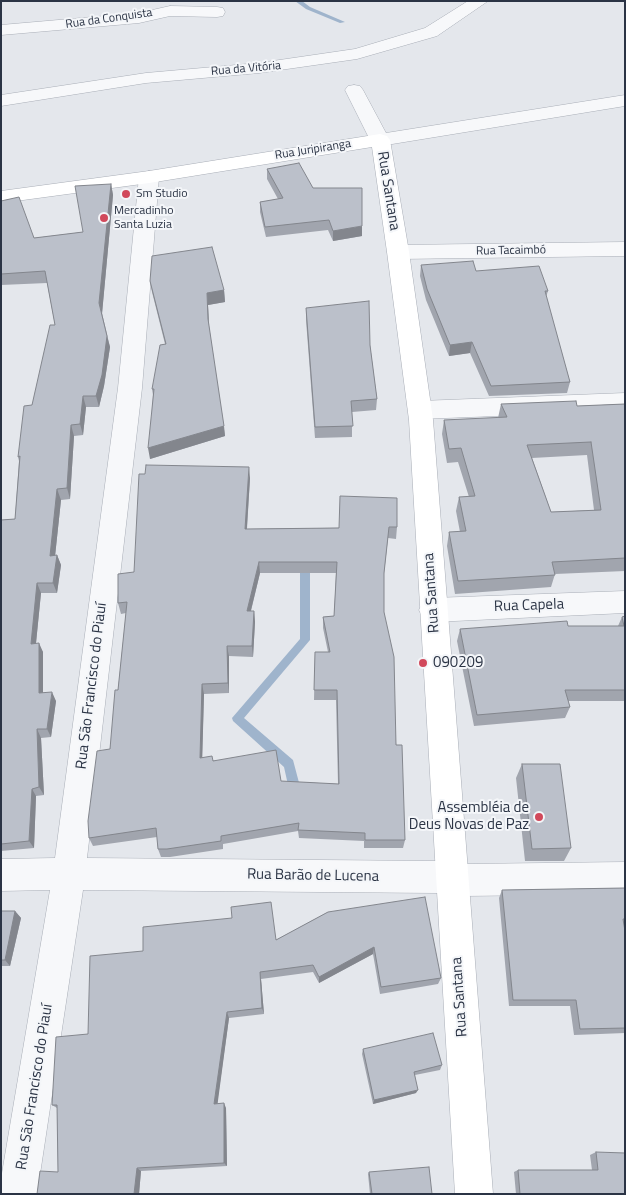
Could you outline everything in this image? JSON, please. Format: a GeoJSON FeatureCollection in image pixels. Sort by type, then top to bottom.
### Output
{"type":"FeatureCollection","features":[{"type":"Feature","properties":{"kind":"street","name":"Rua da Vitória"},"geometry":{"type":"LineString","coordinates":[[1,101],[146,78],[269,67],[357,54],[431,32],[480,1]]}},
{"type":"Feature","properties":{"kind":"street","name":"Rua da Conquista"},"geometry":{"type":"LineString","coordinates":[[1,30],[139,18],[176,10],[217,12]]}},
{"type":"Feature","properties":{"kind":"street","name":"Rua Santana"},"geometry":{"type":"LineString","coordinates":[[354,90],[380,140],[420,410],[474,1194]]}},
{"type":"Feature","properties":{"kind":"street","name":"Rua Juripiranga"},"geometry":{"type":"LineString","coordinates":[[1,197],[150,177],[625,100]]}},
{"type":"Feature","properties":{"kind":"street","name":"Rua São Francisco do Piauí"},"geometry":{"type":"LineString","coordinates":[[18,1194],[69,874],[130,388],[150,177]]}},
{"type":"Feature","properties":{"kind":"street","name":"Rua Tacaimbó"},"geometry":{"type":"LineString","coordinates":[[398,252],[625,250]]}},
{"type":"Feature","properties":{"kind":"street"},"geometry":{"type":"LineString","coordinates":[[420,410],[625,402]]}},
{"type":"Feature","properties":{"kind":"street","name":"Rua Capela"},"geometry":{"type":"LineString","coordinates":[[433,610],[625,602]]}},
{"type":"Feature","properties":{"kind":"street","name":"Rua Barão de Lucena"},"geometry":{"type":"LineString","coordinates":[[1,875],[437,878],[451,880],[625,878]]}},
{"type":"Feature","properties":{"kind":"building"},"geometry":{"type":"Polygon","coordinates":[[[299,163],[313,188],[362,188],[362,226],[333,231],[329,220],[265,227],[260,202],[283,198],[267,169],[299,163]]]}},
{"type":"Feature","properties":{"kind":"building"},"geometry":{"type":"Polygon","coordinates":[[[111,184],[99,303],[107,336],[102,375],[96,396],[83,396],[80,424],[71,425],[67,488],[57,489],[50,556],[57,555],[53,583],[37,583],[31,644],[39,643],[39,693],[52,692],[47,729],[37,729],[39,787],[32,789],[29,841],[1,844],[1,520],[15,519],[20,456],[18,457],[24,406],[32,405],[50,325],[55,325],[45,271],[1,274],[1,201],[19,197],[34,238],[83,232],[75,186],[111,184]]]}},
{"type":"Feature","properties":{"kind":"building"},"geometry":{"type":"Polygon","coordinates":[[[212,247],[224,290],[207,293],[208,319],[224,426],[148,448],[154,389],[152,389],[160,345],[166,344],[150,281],[152,256],[212,247]]]}},
{"type":"Feature","properties":{"kind":"building"},"geometry":{"type":"Polygon","coordinates":[[[473,261],[476,271],[539,266],[548,291],[545,291],[570,382],[491,386],[472,342],[450,345],[427,289],[421,265],[473,261]]]}},
{"type":"Feature","properties":{"kind":"building"},"geometry":{"type":"Polygon","coordinates":[[[369,301],[370,345],[377,399],[351,401],[353,426],[315,427],[306,308],[369,301]]]}},
{"type":"Feature","properties":{"kind":"building"},"geometry":{"type":"Polygon","coordinates":[[[576,401],[577,406],[625,404],[625,558],[552,562],[555,575],[458,581],[449,532],[466,531],[459,497],[475,496],[461,448],[449,449],[444,420],[507,417],[501,404],[576,401]],[[591,442],[527,445],[551,512],[601,510],[591,442]]]}},
{"type":"Feature","properties":{"kind":"building"},"geometry":{"type":"Polygon","coordinates":[[[146,465],[249,467],[245,529],[339,528],[340,496],[397,498],[397,527],[389,527],[384,573],[384,612],[394,657],[396,745],[402,745],[405,840],[365,840],[365,833],[298,830],[299,823],[221,836],[221,841],[167,849],[158,849],[156,828],[89,838],[88,821],[97,751],[110,749],[115,690],[118,690],[127,602],[118,603],[118,574],[134,572],[139,474],[145,474],[146,465]],[[259,562],[247,611],[254,611],[252,646],[227,646],[228,683],[202,684],[200,758],[212,756],[213,761],[276,750],[281,781],[339,784],[337,690],[314,690],[315,652],[330,652],[323,617],[334,616],[337,562],[259,562]]]}},
{"type":"Feature","properties":{"kind":"building"},"geometry":{"type":"Polygon","coordinates":[[[625,616],[625,690],[565,690],[570,707],[477,715],[460,629],[567,621],[568,626],[624,626],[622,617],[625,616]]]}},
{"type":"Feature","properties":{"kind":"building","name":"Assembléia de Deus Novas de Paz"},"geometry":{"type":"Polygon","coordinates":[[[522,764],[560,764],[571,848],[532,849],[522,764]]]}},
{"type":"Feature","properties":{"kind":"building"},"geometry":{"type":"Polygon","coordinates":[[[625,888],[625,919],[623,919],[625,931],[625,1028],[580,1029],[576,1000],[513,1000],[502,890],[625,888]]]}},
{"type":"Feature","properties":{"kind":"building"},"geometry":{"type":"Polygon","coordinates":[[[425,897],[441,978],[381,987],[374,947],[319,977],[313,965],[260,972],[262,1008],[227,1012],[214,1104],[224,1103],[224,1163],[137,1168],[134,1194],[37,1194],[40,1171],[58,1172],[57,1105],[52,1105],[56,1037],[88,1034],[90,956],[143,951],[143,927],[232,918],[231,907],[271,902],[276,940],[328,912],[425,897]]]}},
{"type":"Feature","properties":{"kind":"building"},"geometry":{"type":"Polygon","coordinates":[[[1,911],[15,911],[5,960],[1,960],[1,911]]]}},
{"type":"Feature","properties":{"kind":"building"},"geometry":{"type":"Polygon","coordinates":[[[433,1033],[442,1065],[414,1072],[418,1090],[374,1100],[363,1049],[433,1033]]]}},
{"type":"Feature","properties":{"kind":"building"},"geometry":{"type":"Polygon","coordinates":[[[596,1152],[625,1153],[625,1194],[520,1194],[518,1170],[598,1170],[596,1152]]]}},
{"type":"Feature","properties":{"kind":"building"},"geometry":{"type":"Polygon","coordinates":[[[429,1167],[432,1194],[372,1194],[369,1172],[429,1167]]]}},
{"type":"Feature","properties":{"kind":"waterway"},"geometry":{"type":"LineString","coordinates":[[298,1],[308,8],[342,22]]}},
{"type":"Feature","properties":{"kind":"waterway"},"geometry":{"type":"LineString","coordinates":[[296,794],[289,764],[237,718],[305,640],[305,560]]}},
{"type":"Feature","properties":{"kind":"place","name":"Sm Studio"},"geometry":{"type":"Point","coordinates":[126,194]}},
{"type":"Feature","properties":{"kind":"place","name":"Mercadinho Santa Luzia"},"geometry":{"type":"Point","coordinates":[104,218]}},
{"type":"Feature","properties":{"kind":"place","name":"090209"},"geometry":{"type":"Point","coordinates":[423,663]}},
{"type":"Feature","properties":{"kind":"place","name":"Assembléia de Deus Novas de Paz"},"geometry":{"type":"Point","coordinates":[539,817]}}]}
